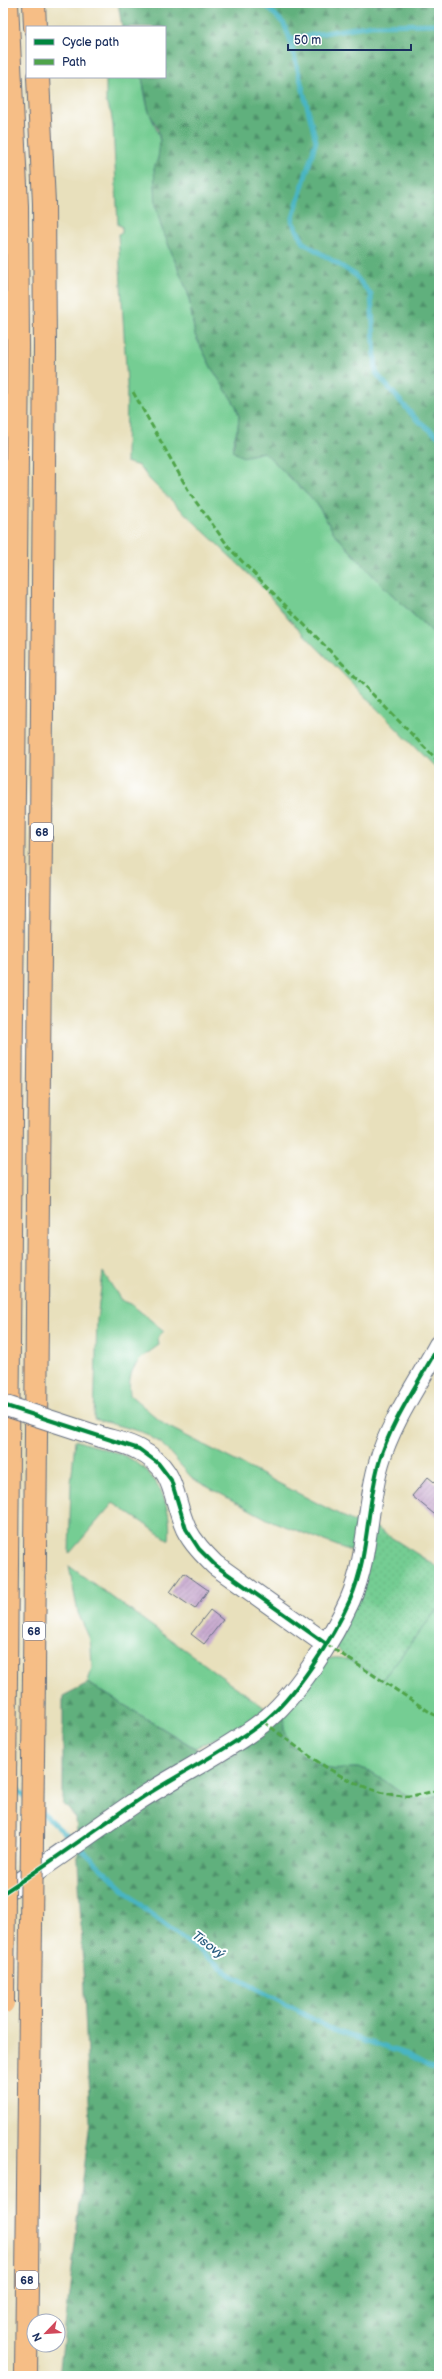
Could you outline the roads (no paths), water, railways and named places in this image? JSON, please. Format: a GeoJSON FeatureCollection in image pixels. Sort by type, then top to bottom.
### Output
{"type":"FeatureCollection","features":[{"type":"Feature","properties":{"kind":"highway","name":"68"},"geometry":{"type":"LineString","coordinates":[[3,2003],[18,353],[17,206],[7,3]]}},
{"type":"Feature","properties":{"kind":"highway"},"geometry":{"type":"LineString","coordinates":[[34,3],[35,26]]}},
{"type":"Feature","properties":{"kind":"highway","name":"68"},"geometry":{"type":"LineString","coordinates":[[26,2376],[34,1676],[45,355],[44,203],[38,78]]}},
{"type":"Feature","properties":{"kind":"street"},"geometry":{"type":"LineString","coordinates":[[3,1893],[62,1856],[141,1799],[264,1722],[296,1687],[326,1644],[350,1600],[363,1561],[374,1487],[384,1445],[439,1345]]}},
{"type":"Feature","properties":{"kind":"street"},"geometry":{"type":"LineString","coordinates":[[3,1405],[139,1449],[158,1463],[171,1480],[186,1529],[199,1549],[215,1565],[326,1644]]}},
{"type":"Feature","properties":{"kind":"waterway"},"geometry":{"type":"LineString","coordinates":[[264,3],[284,24],[290,39],[316,141],[292,221],[304,243],[354,274],[371,295],[376,373],[415,418],[439,437]]}},
{"type":"Feature","properties":{"kind":"waterway"},"geometry":{"type":"LineString","coordinates":[[290,39],[371,25],[439,24]]}},
{"type":"Feature","properties":{"kind":"waterway","name":"Tisový"},"geometry":{"type":"LineString","coordinates":[[12,1784],[26,1798]]}},
{"type":"Feature","properties":{"kind":"waterway","name":"Tisový"},"geometry":{"type":"LineString","coordinates":[[39,1810],[72,1840]]}},
{"type":"Feature","properties":{"kind":"waterway","name":"Tisový"},"geometry":{"type":"LineString","coordinates":[[79,1847],[147,1911],[231,1975],[333,2030],[406,2054],[439,2072]]}}]}
